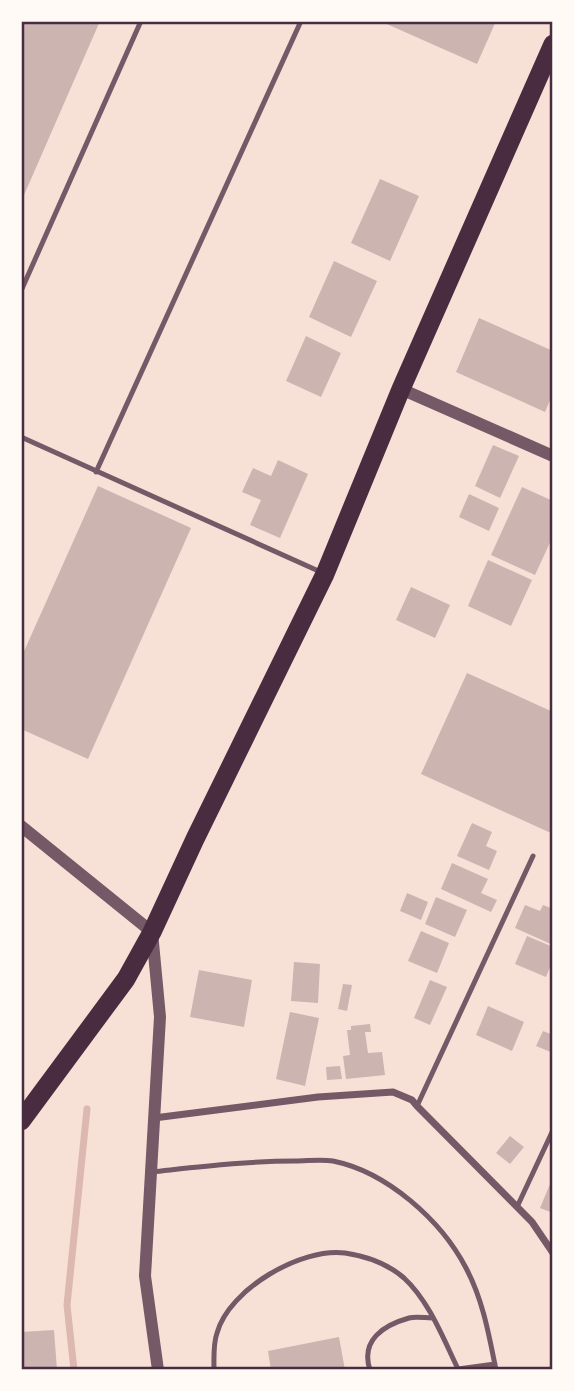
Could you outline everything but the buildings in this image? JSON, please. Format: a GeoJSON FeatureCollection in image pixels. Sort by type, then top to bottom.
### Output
{"type":"FeatureCollection","features":[{"type":"Feature","properties":{"kind":"highway"},"geometry":{"type":"LineString","coordinates":[[21,1121],[126,979],[152,932],[326,574],[401,389],[553,44]]}},
{"type":"Feature","properties":{"kind":"street"},"geometry":{"type":"LineString","coordinates":[[401,389],[553,456]]}},
{"type":"Feature","properties":{"kind":"street"},"geometry":{"type":"LineString","coordinates":[[21,826],[152,932],[160,1017],[145,1276],[158,1370]]}},
{"type":"Feature","properties":{"kind":"street"},"geometry":{"type":"LineString","coordinates":[[154,1118],[318,1097],[393,1092],[412,1100],[532,1222],[553,1253]]}},
{"type":"Feature","properties":{"kind":"lane"},"geometry":{"type":"LineString","coordinates":[[21,291],[141,21]]}},
{"type":"Feature","properties":{"kind":"lane"},"geometry":{"type":"LineString","coordinates":[[96,472],[301,21]]}},
{"type":"Feature","properties":{"kind":"lane"},"geometry":{"type":"LineString","coordinates":[[21,438],[326,574]]}},
{"type":"Feature","properties":{"kind":"lane"},"geometry":{"type":"LineString","coordinates":[[417,1106],[533,856]]}},
{"type":"Feature","properties":{"kind":"lane"},"geometry":{"type":"LineString","coordinates":[[517,1207],[553,1129]]}},
{"type":"Feature","properties":{"kind":"lane"},"geometry":{"type":"LineString","coordinates":[[152,1172],[260,1161],[331,1161],[368,1172],[428,1215],[466,1268],[485,1314],[495,1367],[458,1370],[424,1302],[403,1277],[376,1260],[343,1252],[312,1255],[255,1283],[230,1307],[217,1332],[214,1370]]}},
{"type":"Feature","properties":{"kind":"lane"},"geometry":{"type":"LineString","coordinates":[[370,1370],[368,1348],[374,1335],[411,1318],[432,1318]]}},
{"type":"Feature","properties":{"kind":"waterway"},"geometry":{"type":"LineString","coordinates":[[74,1370],[67,1305],[87,1109]]}}]}
